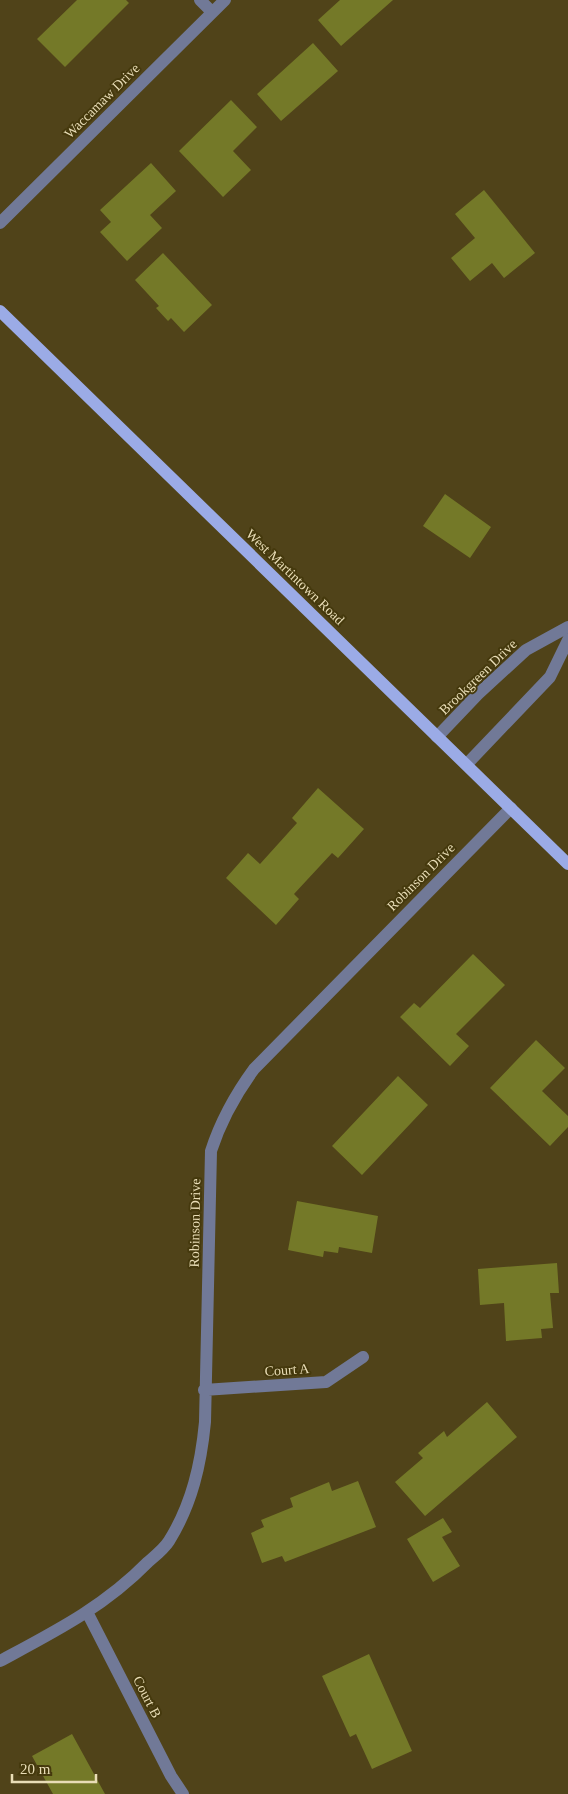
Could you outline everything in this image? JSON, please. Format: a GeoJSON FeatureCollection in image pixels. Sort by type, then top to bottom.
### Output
{"type":"FeatureCollection","features":[{"type":"Feature","properties":{"kind":"main road","name":"West Martintown Road"},"geometry":{"type":"LineString","coordinates":[[0,311],[568,864]]}},
{"type":"Feature","properties":{"kind":"street"},"geometry":{"type":"LineString","coordinates":[[200,0],[212,12]]}},
{"type":"Feature","properties":{"kind":"street","name":"Waccamaw Drive"},"geometry":{"type":"LineString","coordinates":[[0,223],[225,0]]}},
{"type":"Feature","properties":{"kind":"street","name":"Brookgreen Drive"},"geometry":{"type":"LineString","coordinates":[[437,737],[478,694],[526,650],[568,627]]}},
{"type":"Feature","properties":{"kind":"street"},"geometry":{"type":"LineString","coordinates":[[467,764],[550,677],[568,640]]}},
{"type":"Feature","properties":{"kind":"street","name":"Robinson Drive"},"geometry":{"type":"LineString","coordinates":[[0,1660],[75,1622],[108,1598],[140,1571],[168,1542],[185,1510],[195,1481],[203,1444],[211,1151],[220,1122],[236,1094],[254,1069],[511,808]]}},
{"type":"Feature","properties":{"kind":"street","name":"Court A"},"geometry":{"type":"LineString","coordinates":[[204,1390],[326,1382],[364,1357]]}},
{"type":"Feature","properties":{"kind":"street","name":"Court B"},"geometry":{"type":"LineString","coordinates":[[87,1612],[171,1776],[183,1794]]}},
{"type":"Feature","properties":{"kind":"building"},"geometry":{"type":"Polygon","coordinates":[[[77,0],[126,0],[129,3],[65,67],[37,39],[77,0]]]}},
{"type":"Feature","properties":{"kind":"building"},"geometry":{"type":"Polygon","coordinates":[[[340,0],[393,0],[341,46],[318,20],[340,0]]]}},
{"type":"Feature","properties":{"kind":"building"},"geometry":{"type":"Polygon","coordinates":[[[313,43],[338,71],[281,121],[257,94],[313,43]]]}},
{"type":"Feature","properties":{"kind":"building"},"geometry":{"type":"Polygon","coordinates":[[[231,100],[257,127],[233,151],[251,170],[223,197],[179,151],[231,100]]]}},
{"type":"Feature","properties":{"kind":"building"},"geometry":{"type":"Polygon","coordinates":[[[151,163],[176,191],[150,215],[162,228],[127,261],[100,232],[111,222],[100,210],[151,163]]]}},
{"type":"Feature","properties":{"kind":"building"},"geometry":{"type":"Polygon","coordinates":[[[484,190],[535,253],[504,278],[492,263],[470,281],[451,258],[475,238],[455,214],[484,190]]]}},
{"type":"Feature","properties":{"kind":"building"},"geometry":{"type":"Polygon","coordinates":[[[163,253],[212,305],[184,332],[171,318],[168,321],[156,308],[159,306],[135,280],[163,253]]]}},
{"type":"Feature","properties":{"kind":"building"},"geometry":{"type":"Polygon","coordinates":[[[445,494],[491,527],[470,558],[423,526],[445,494]]]}},
{"type":"Feature","properties":{"kind":"building"},"geometry":{"type":"Polygon","coordinates":[[[318,788],[364,829],[338,858],[332,853],[294,894],[299,899],[276,925],[226,878],[248,853],[260,864],[297,823],[292,818],[318,788]]]}},
{"type":"Feature","properties":{"kind":"building"},"geometry":{"type":"Polygon","coordinates":[[[473,954],[505,985],[456,1034],[469,1046],[450,1066],[400,1017],[414,1003],[420,1008],[473,954]]]}},
{"type":"Feature","properties":{"kind":"building"},"geometry":{"type":"Polygon","coordinates":[[[536,1040],[565,1068],[542,1091],[568,1116],[568,1127],[550,1146],[490,1088],[536,1040]]]}},
{"type":"Feature","properties":{"kind":"building"},"geometry":{"type":"Polygon","coordinates":[[[398,1076],[428,1105],[362,1175],[332,1146],[398,1076]]]}},
{"type":"Feature","properties":{"kind":"building"},"geometry":{"type":"Polygon","coordinates":[[[297,1201],[378,1216],[372,1253],[339,1247],[338,1253],[324,1251],[323,1257],[288,1250],[297,1201]]]}},
{"type":"Feature","properties":{"kind":"building"},"geometry":{"type":"Polygon","coordinates":[[[557,1263],[559,1293],[550,1293],[553,1328],[541,1329],[542,1338],[506,1341],[504,1303],[480,1305],[478,1269],[557,1263]]]}},
{"type":"Feature","properties":{"kind":"building"},"geometry":{"type":"Polygon","coordinates":[[[487,1402],[517,1437],[425,1516],[395,1482],[423,1458],[418,1453],[444,1431],[447,1437],[487,1402]]]}},
{"type":"Feature","properties":{"kind":"building"},"geometry":{"type":"Polygon","coordinates":[[[358,1481],[376,1527],[285,1562],[282,1556],[262,1563],[251,1533],[264,1527],[261,1520],[293,1507],[290,1498],[329,1482],[332,1491],[358,1481]]]}},
{"type":"Feature","properties":{"kind":"building"},"geometry":{"type":"Polygon","coordinates":[[[443,1518],[452,1532],[442,1537],[460,1566],[433,1582],[407,1539],[443,1518]]]}},
{"type":"Feature","properties":{"kind":"building"},"geometry":{"type":"Polygon","coordinates":[[[369,1654],[412,1751],[372,1769],[356,1734],[350,1737],[322,1676],[369,1654]]]}},
{"type":"Feature","properties":{"kind":"building"},"geometry":{"type":"Polygon","coordinates":[[[72,1734],[105,1794],[53,1794],[32,1756],[72,1734]]]}}]}
